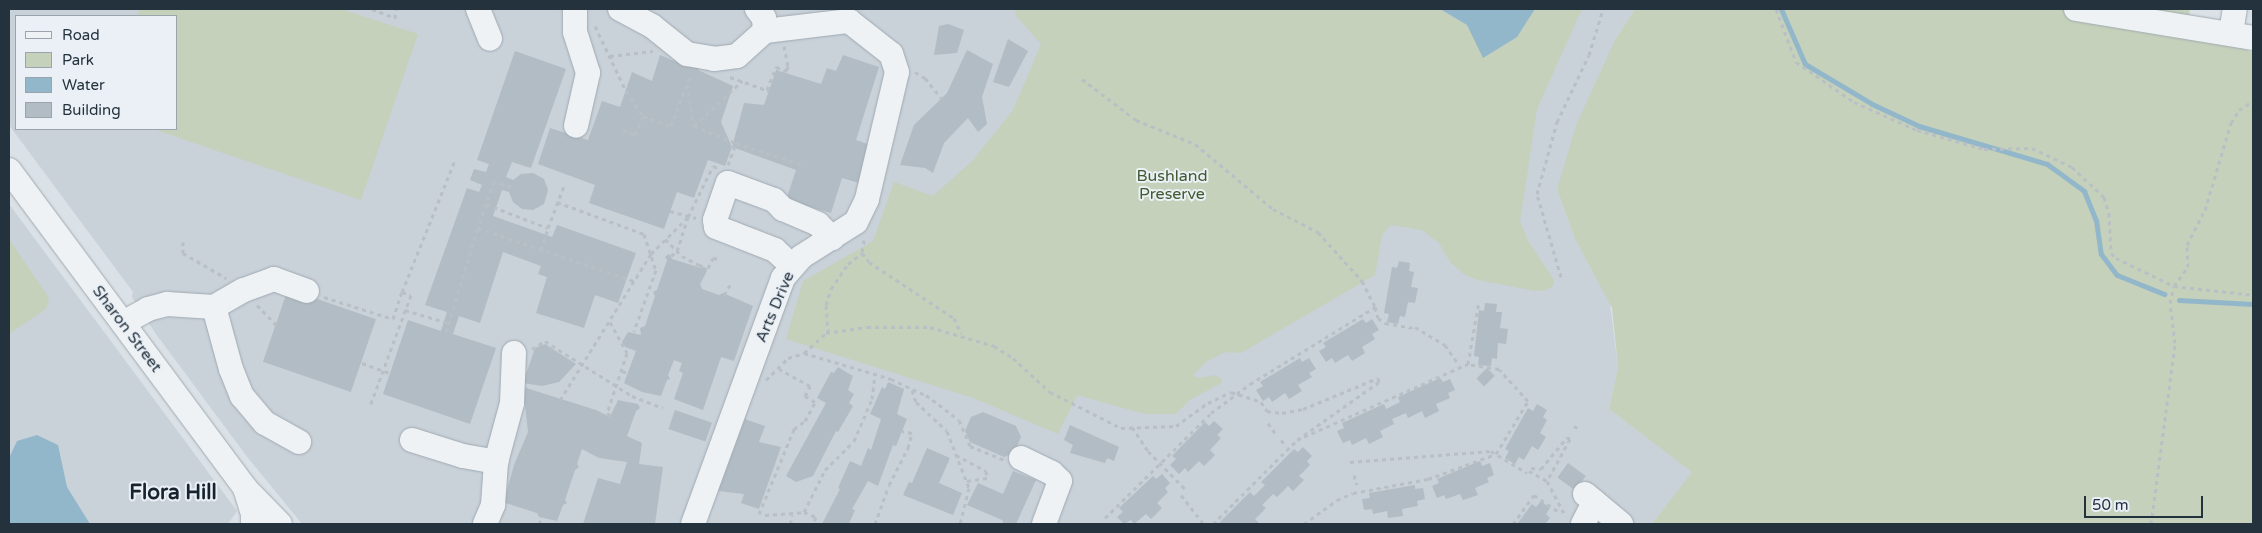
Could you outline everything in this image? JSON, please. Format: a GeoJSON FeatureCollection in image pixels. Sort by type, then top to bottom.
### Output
{"type":"FeatureCollection","features":[{"type":"Feature","properties":{"kind":"street"},"geometry":{"type":"LineString","coordinates":[[478,9],[490,39]]}},
{"type":"Feature","properties":{"kind":"street"},"geometry":{"type":"LineString","coordinates":[[575,9],[575,32],[588,73],[576,126]]}},
{"type":"Feature","properties":{"kind":"street"},"geometry":{"type":"LineString","coordinates":[[620,9],[696,58],[726,60],[738,56],[773,31],[851,15],[885,48],[895,61],[894,91],[860,218]]}},
{"type":"Feature","properties":{"kind":"street"},"geometry":{"type":"LineString","coordinates":[[757,9],[773,31]]}},
{"type":"Feature","properties":{"kind":"street"},"geometry":{"type":"LineString","coordinates":[[2076,9],[2242,36],[2235,9]]}},
{"type":"Feature","properties":{"kind":"street","name":"Sharon Street"},"geometry":{"type":"LineString","coordinates":[[9,170],[245,488],[280,524]]}},
{"type":"Feature","properties":{"kind":"street"},"geometry":{"type":"LineString","coordinates":[[792,266],[776,250],[716,227],[715,220],[728,183],[774,200],[783,210],[818,224],[832,238]]}},
{"type":"Feature","properties":{"kind":"street","name":"Arts Drive"},"geometry":{"type":"LineString","coordinates":[[693,524],[777,293],[792,266],[860,218]]}},
{"type":"Feature","properties":{"kind":"street"},"geometry":{"type":"LineString","coordinates":[[123,323],[148,309],[167,304],[214,307],[244,290],[274,280],[308,291]]}},
{"type":"Feature","properties":{"kind":"street"},"geometry":{"type":"LineString","coordinates":[[214,307],[231,369],[242,396],[265,423],[299,442]]}},
{"type":"Feature","properties":{"kind":"street"},"geometry":{"type":"LineString","coordinates":[[485,524],[493,505],[496,462],[512,403],[514,353]]}},
{"type":"Feature","properties":{"kind":"street"},"geometry":{"type":"LineString","coordinates":[[412,440],[463,456],[496,462]]}},
{"type":"Feature","properties":{"kind":"street"},"geometry":{"type":"LineString","coordinates":[[1022,458],[1052,473],[1060,482],[1044,524]]}},
{"type":"Feature","properties":{"kind":"street","name":"Sharon Street"},"geometry":{"type":"LineString","coordinates":[[245,488],[253,514],[253,524]]}},
{"type":"Feature","properties":{"kind":"street"},"geometry":{"type":"LineString","coordinates":[[1574,520],[1589,498],[1621,524]]}},
{"type":"Feature","properties":{"kind":"path"},"geometry":{"type":"LineString","coordinates":[[372,9],[395,18],[396,9]]}},
{"type":"Feature","properties":{"kind":"path"},"geometry":{"type":"LineString","coordinates":[[575,9],[597,29],[643,116],[671,126],[696,58]]}},
{"type":"Feature","properties":{"kind":"path"},"geometry":{"type":"LineString","coordinates":[[1561,277],[1537,194],[1557,122],[1589,55],[1603,9]]}},
{"type":"Feature","properties":{"kind":"path"},"geometry":{"type":"LineString","coordinates":[[1776,9],[1796,62],[1854,102],[1917,130],[1984,149],[2032,148],[2072,167],[2104,197],[2110,220],[2111,253],[2116,258],[2174,286],[2253,295]]}},
{"type":"Feature","properties":{"kind":"path"},"geometry":{"type":"LineString","coordinates":[[767,90],[776,67],[786,72],[773,31]]}},
{"type":"Feature","properties":{"kind":"path"},"geometry":{"type":"LineString","coordinates":[[610,56],[658,50]]}},
{"type":"Feature","properties":{"kind":"path"},"geometry":{"type":"LineString","coordinates":[[895,61],[925,78],[942,98]]}},
{"type":"Feature","properties":{"kind":"path"},"geometry":{"type":"LineString","coordinates":[[1082,79],[1136,120],[1195,144],[1273,209],[1318,232],[1362,281],[1378,318],[1385,323],[1414,328],[1445,345],[1459,365]]}},
{"type":"Feature","properties":{"kind":"path"},"geometry":{"type":"LineString","coordinates":[[694,126],[742,81]]}},
{"type":"Feature","properties":{"kind":"path"},"geometry":{"type":"LineString","coordinates":[[687,84],[694,126]]}},
{"type":"Feature","properties":{"kind":"path"},"geometry":{"type":"LineString","coordinates":[[2151,524],[2174,343],[2170,303],[2174,286],[2188,267],[2187,245],[2205,210],[2231,123],[2238,110],[2253,101]]}},
{"type":"Feature","properties":{"kind":"path"},"geometry":{"type":"LineString","coordinates":[[623,130],[635,135],[643,116]]}},
{"type":"Feature","properties":{"kind":"path"},"geometry":{"type":"LineString","coordinates":[[694,126],[736,143]]}},
{"type":"Feature","properties":{"kind":"path"},"geometry":{"type":"LineString","coordinates":[[308,291],[393,319],[456,158]]}},
{"type":"Feature","properties":{"kind":"path"},"geometry":{"type":"LineString","coordinates":[[446,332],[494,181],[511,187]]}},
{"type":"Feature","properties":{"kind":"path"},"geometry":{"type":"LineString","coordinates":[[541,250],[565,183]]}},
{"type":"Feature","properties":{"kind":"path"},"geometry":{"type":"LineString","coordinates":[[557,202],[644,234],[656,270],[634,331]]}},
{"type":"Feature","properties":{"kind":"path"},"geometry":{"type":"LineString","coordinates":[[486,204],[548,228]]}},
{"type":"Feature","properties":{"kind":"path"},"geometry":{"type":"LineString","coordinates":[[560,400],[651,254],[688,217],[670,211]]}},
{"type":"Feature","properties":{"kind":"path"},"geometry":{"type":"LineString","coordinates":[[828,333],[826,305],[831,289],[848,264],[862,253],[869,222],[860,218]]}},
{"type":"Feature","properties":{"kind":"path"},"geometry":{"type":"LineString","coordinates":[[478,228],[634,281]]}},
{"type":"Feature","properties":{"kind":"path"},"geometry":{"type":"LineString","coordinates":[[665,238],[687,260],[708,268],[713,258],[720,259]]}},
{"type":"Feature","properties":{"kind":"path"},"geometry":{"type":"LineString","coordinates":[[183,242],[183,253],[244,290],[276,325]]}},
{"type":"Feature","properties":{"kind":"path"},"geometry":{"type":"LineString","coordinates":[[671,256],[677,251]]}},
{"type":"Feature","properties":{"kind":"path"},"geometry":{"type":"LineString","coordinates":[[862,253],[873,266],[954,318],[962,334]]}},
{"type":"Feature","properties":{"kind":"path"},"geometry":{"type":"LineString","coordinates":[[724,294],[730,285]]}},
{"type":"Feature","properties":{"kind":"path"},"geometry":{"type":"LineString","coordinates":[[370,406],[411,295],[402,292]]}},
{"type":"Feature","properties":{"kind":"path"},"geometry":{"type":"LineString","coordinates":[[1468,364],[1479,301]]}},
{"type":"Feature","properties":{"kind":"path"},"geometry":{"type":"LineString","coordinates":[[1105,518],[1211,413],[1236,394],[1375,308]]}},
{"type":"Feature","properties":{"kind":"path"},"geometry":{"type":"LineString","coordinates":[[405,310],[449,323]]}},
{"type":"Feature","properties":{"kind":"path"},"geometry":{"type":"LineString","coordinates":[[610,322],[628,351],[607,413],[611,416]]}},
{"type":"Feature","properties":{"kind":"path"},"geometry":{"type":"LineString","coordinates":[[745,382],[758,386],[779,369],[788,358],[804,353],[820,336],[828,333],[913,325],[962,334],[1006,352],[1042,386],[1069,404],[1121,428],[1176,426],[1208,403],[1231,392],[1261,402],[1267,411],[1282,413],[1303,409],[1378,378],[1379,382],[1297,440],[1213,524]]}},
{"type":"Feature","properties":{"kind":"path"},"geometry":{"type":"LineString","coordinates":[[514,353],[529,358],[533,347],[544,340],[632,396],[663,408]]}},
{"type":"Feature","properties":{"kind":"path"},"geometry":{"type":"LineString","coordinates":[[804,353],[896,381],[926,395],[962,423],[964,440],[970,446],[999,460],[1022,458]]}},
{"type":"Feature","properties":{"kind":"path"},"geometry":{"type":"LineString","coordinates":[[362,363],[390,373]]}},
{"type":"Feature","properties":{"kind":"path"},"geometry":{"type":"LineString","coordinates":[[1297,440],[1468,364],[1499,369],[1528,401],[1496,454],[1428,479],[1354,493],[1337,500],[1304,524]]}},
{"type":"Feature","properties":{"kind":"path"},"geometry":{"type":"LineString","coordinates":[[759,514],[793,433],[805,421],[815,402],[805,396],[810,386],[779,369]]}},
{"type":"Feature","properties":{"kind":"path"},"geometry":{"type":"LineString","coordinates":[[622,370],[628,373]]}},
{"type":"Feature","properties":{"kind":"path"},"geometry":{"type":"LineString","coordinates":[[804,512],[825,470],[854,441],[872,400],[875,375]]}},
{"type":"Feature","properties":{"kind":"path"},"geometry":{"type":"LineString","coordinates":[[912,390],[916,402],[943,425],[969,488],[960,524]]}},
{"type":"Feature","properties":{"kind":"path"},"geometry":{"type":"LineString","coordinates":[[1268,423],[1275,433]]}},
{"type":"Feature","properties":{"kind":"path"},"geometry":{"type":"LineString","coordinates":[[1574,426],[1581,430]]}},
{"type":"Feature","properties":{"kind":"path"},"geometry":{"type":"LineString","coordinates":[[1132,427],[1161,464],[1186,490]]}},
{"type":"Feature","properties":{"kind":"path"},"geometry":{"type":"LineString","coordinates":[[875,524],[889,485],[908,448],[912,433],[902,431]]}},
{"type":"Feature","properties":{"kind":"path"},"geometry":{"type":"LineString","coordinates":[[1529,471],[1541,469],[1567,437],[1570,439],[1547,481]]}},
{"type":"Feature","properties":{"kind":"path"},"geometry":{"type":"LineString","coordinates":[[1281,440],[1286,446]]}},
{"type":"Feature","properties":{"kind":"path"},"geometry":{"type":"LineString","coordinates":[[1350,462],[1491,451],[1547,481],[1561,513]]}},
{"type":"Feature","properties":{"kind":"path"},"geometry":{"type":"LineString","coordinates":[[956,455],[986,470],[987,478],[966,481]]}},
{"type":"Feature","properties":{"kind":"path"},"geometry":{"type":"LineString","coordinates":[[1354,475],[1357,485]]}},
{"type":"Feature","properties":{"kind":"path"},"geometry":{"type":"LineString","coordinates":[[1513,524],[1534,495],[1574,520]]}},
{"type":"Feature","properties":{"kind":"path"},"geometry":{"type":"LineString","coordinates":[[1181,496],[1204,524]]}},
{"type":"Feature","properties":{"kind":"path"},"geometry":{"type":"LineString","coordinates":[[765,515],[793,515],[804,512],[816,516],[813,524]]}},
{"type":"Feature","properties":{"kind":"path"},"geometry":{"type":"LineString","coordinates":[[790,524],[793,515]]}},
{"type":"Feature","properties":{"kind":"path"},"geometry":{"type":"LineString","coordinates":[[540,524],[541,516]]}},
{"type":"Feature","properties":{"kind":"shaded area"},"geometry":{"type":"Polygon","coordinates":[[[9,9],[1635,9],[1616,38],[1557,190],[1575,239],[1610,303],[1618,367],[1609,409],[1693,472],[1652,524],[302,524],[248,458],[156,334],[132,297],[133,292],[9,125],[9,9]]]}},
{"type":"Feature","properties":{"kind":"shaded area"},"geometry":{"type":"Polygon","coordinates":[[[9,204],[237,511],[228,524],[9,524],[9,204]]]}},
{"type":"Feature","properties":{"kind":"green space"},"geometry":{"type":"Polygon","coordinates":[[[140,9],[341,9],[418,34],[361,200],[156,130],[178,130],[178,15],[137,15],[140,9]]]}},
{"type":"Feature","properties":{"kind":"green space","name":"Bushland Preserve"},"geometry":{"type":"Polygon","coordinates":[[[1015,9],[1440,9],[1467,25],[1535,11],[1535,9],[1582,9],[1537,109],[1520,221],[1528,241],[1554,280],[1554,285],[1547,290],[1535,291],[1478,280],[1465,275],[1450,262],[1439,243],[1422,230],[1391,225],[1382,235],[1375,275],[1241,353],[1225,352],[1206,362],[1193,375],[1199,378],[1216,375],[1222,379],[1221,383],[1190,400],[1176,414],[1145,414],[1077,395],[1058,434],[973,398],[786,339],[803,281],[873,241],[894,182],[933,196],[973,160],[1013,110],[1041,44],[1016,16],[1015,9]]]}},
{"type":"Feature","properties":{"kind":"green space"},"geometry":{"type":"Polygon","coordinates":[[[1635,9],[2190,9],[2186,37],[2242,48],[2253,53],[2253,524],[1652,524],[1692,472],[1609,409],[1618,367],[1612,308],[1575,239],[1557,190],[1576,125],[1616,38],[1635,9]]]}},
{"type":"Feature","properties":{"kind":"green space"},"geometry":{"type":"Polygon","coordinates":[[[9,239],[49,298],[46,309],[9,334],[9,239]]]}},
{"type":"Feature","properties":{"kind":"water"},"geometry":{"type":"Polygon","coordinates":[[[1440,9],[1535,9],[1517,37],[1483,58],[1467,25],[1440,9]]]}},
{"type":"Feature","properties":{"kind":"water"},"geometry":{"type":"Polygon","coordinates":[[[37,435],[58,445],[67,487],[90,524],[9,524],[9,458],[17,441],[37,435]]]}},
{"type":"Feature","properties":{"kind":"building"},"geometry":{"type":"Polygon","coordinates":[[[948,24],[964,30],[957,53],[934,55],[939,26],[948,24]]]}},
{"type":"Feature","properties":{"kind":"building"},"geometry":{"type":"Polygon","coordinates":[[[1008,39],[1028,51],[1009,87],[993,82],[1008,39]]]}},
{"type":"Feature","properties":{"kind":"building"},"geometry":{"type":"Polygon","coordinates":[[[967,50],[993,64],[982,97],[987,124],[978,132],[968,118],[944,143],[933,173],[925,168],[900,165],[914,125],[947,93],[967,50]]]}},
{"type":"Feature","properties":{"kind":"building"},"geometry":{"type":"Polygon","coordinates":[[[515,51],[566,69],[531,168],[512,162],[506,177],[513,180],[521,174],[533,173],[544,179],[548,190],[544,204],[533,210],[522,209],[513,202],[509,192],[502,190],[493,216],[552,237],[557,225],[636,253],[618,303],[595,295],[584,328],[536,313],[547,277],[538,274],[541,266],[503,252],[480,323],[459,316],[453,334],[496,348],[470,424],[383,394],[408,320],[441,331],[447,312],[425,305],[467,188],[479,192],[482,185],[470,180],[474,169],[486,172],[489,164],[477,160],[515,51]]]}},
{"type":"Feature","properties":{"kind":"building"},"geometry":{"type":"Polygon","coordinates":[[[660,55],[686,66],[701,63],[698,70],[733,86],[721,122],[732,147],[725,166],[708,160],[694,198],[677,192],[664,229],[589,203],[595,185],[538,164],[550,128],[588,140],[602,101],[620,107],[632,72],[652,81],[660,55]]]}},
{"type":"Feature","properties":{"kind":"building"},"geometry":{"type":"Polygon","coordinates":[[[843,55],[879,67],[856,140],[873,146],[859,183],[842,178],[831,213],[786,200],[796,170],[732,147],[744,103],[764,105],[776,70],[821,84],[827,68],[836,71],[843,55]]]}},
{"type":"Feature","properties":{"kind":"building"},"geometry":{"type":"Polygon","coordinates":[[[669,254],[672,259],[701,268],[705,267],[707,271],[700,284],[702,289],[719,295],[723,293],[753,306],[734,361],[721,357],[703,410],[674,399],[683,373],[679,371],[682,363],[674,360],[668,375],[670,379],[667,380],[661,396],[642,392],[624,383],[636,351],[625,347],[622,342],[628,332],[641,335],[640,328],[645,326],[655,296],[653,292],[657,290],[667,260],[665,257],[669,254]]]}},
{"type":"Feature","properties":{"kind":"building"},"geometry":{"type":"Polygon","coordinates":[[[1399,261],[1410,263],[1409,271],[1414,272],[1411,287],[1418,288],[1415,303],[1408,302],[1405,317],[1400,316],[1398,324],[1387,322],[1389,314],[1384,313],[1392,267],[1397,268],[1399,261]]]}},
{"type":"Feature","properties":{"kind":"building"},"geometry":{"type":"Polygon","coordinates":[[[288,289],[376,319],[351,392],[263,362],[288,289]]]}},
{"type":"Feature","properties":{"kind":"building"},"geometry":{"type":"Polygon","coordinates":[[[1485,303],[1497,304],[1496,312],[1502,312],[1500,328],[1508,329],[1506,344],[1498,343],[1497,359],[1492,358],[1491,366],[1478,365],[1479,357],[1474,356],[1479,310],[1484,311],[1485,303]]]}},
{"type":"Feature","properties":{"kind":"building"},"geometry":{"type":"Polygon","coordinates":[[[1363,319],[1366,323],[1372,319],[1379,330],[1372,334],[1375,339],[1362,347],[1365,353],[1352,361],[1348,355],[1335,363],[1332,358],[1326,362],[1319,351],[1326,347],[1323,343],[1363,319]]]}},
{"type":"Feature","properties":{"kind":"building"},"geometry":{"type":"Polygon","coordinates":[[[545,344],[576,364],[559,382],[542,386],[523,383],[535,348],[545,344]]]}},
{"type":"Feature","properties":{"kind":"building"},"geometry":{"type":"Polygon","coordinates":[[[1300,358],[1302,362],[1309,358],[1316,369],[1309,373],[1312,377],[1298,385],[1302,391],[1289,399],[1285,393],[1272,402],[1269,397],[1263,401],[1256,390],[1263,386],[1260,382],[1300,358]]]}},
{"type":"Feature","properties":{"kind":"building"},"geometry":{"type":"Polygon","coordinates":[[[838,367],[853,376],[848,390],[854,394],[849,403],[853,406],[838,432],[836,431],[813,476],[796,482],[786,476],[826,403],[817,398],[831,372],[834,373],[838,367]]]}},
{"type":"Feature","properties":{"kind":"building"},"geometry":{"type":"Polygon","coordinates":[[[1487,368],[1495,376],[1484,386],[1476,379],[1487,368]]]}},
{"type":"Feature","properties":{"kind":"building"},"geometry":{"type":"Polygon","coordinates":[[[1440,378],[1443,382],[1450,379],[1455,390],[1448,393],[1450,398],[1436,404],[1439,411],[1425,418],[1422,411],[1408,418],[1406,413],[1392,419],[1394,424],[1380,431],[1383,437],[1369,444],[1366,438],[1352,445],[1350,440],[1343,443],[1337,431],[1344,428],[1342,423],[1384,404],[1386,409],[1400,402],[1398,397],[1440,378]]]}},
{"type":"Feature","properties":{"kind":"building"},"geometry":{"type":"Polygon","coordinates":[[[888,382],[904,389],[897,414],[907,419],[896,446],[893,445],[878,486],[868,481],[852,509],[855,510],[849,524],[822,524],[840,489],[838,488],[850,461],[861,466],[868,448],[871,450],[881,419],[870,414],[882,387],[885,389],[888,382]]]}},
{"type":"Feature","properties":{"kind":"building"},"geometry":{"type":"Polygon","coordinates":[[[523,387],[596,410],[610,417],[618,400],[638,404],[640,408],[636,411],[627,436],[642,443],[639,464],[663,467],[655,524],[583,524],[598,478],[620,484],[627,462],[599,458],[582,449],[577,464],[579,467],[575,470],[565,500],[567,503],[563,505],[557,521],[539,517],[537,513],[506,503],[503,505],[514,465],[528,432],[523,387]]]}},
{"type":"Feature","properties":{"kind":"building"},"geometry":{"type":"Polygon","coordinates":[[[1537,404],[1547,410],[1543,417],[1547,420],[1540,433],[1546,437],[1538,450],[1532,446],[1524,460],[1519,457],[1515,464],[1505,458],[1509,451],[1505,449],[1528,408],[1533,411],[1537,404]]]}},
{"type":"Feature","properties":{"kind":"building"},"geometry":{"type":"Polygon","coordinates":[[[675,410],[712,423],[705,442],[668,429],[675,410]]]}},
{"type":"Feature","properties":{"kind":"building"},"geometry":{"type":"Polygon","coordinates":[[[983,412],[1016,426],[1021,437],[1014,453],[1004,457],[970,442],[965,431],[971,417],[983,412]]]}},
{"type":"Feature","properties":{"kind":"building"},"geometry":{"type":"Polygon","coordinates":[[[745,419],[765,426],[759,442],[781,447],[759,509],[741,503],[744,494],[718,491],[745,419]]]}},
{"type":"Feature","properties":{"kind":"building"},"geometry":{"type":"Polygon","coordinates":[[[1214,421],[1223,429],[1217,435],[1221,438],[1210,450],[1215,455],[1204,466],[1199,461],[1188,472],[1185,468],[1179,474],[1170,465],[1176,459],[1172,456],[1205,422],[1209,426],[1214,421]]]}},
{"type":"Feature","properties":{"kind":"building"},"geometry":{"type":"Polygon","coordinates":[[[1070,425],[1119,447],[1114,461],[1107,458],[1105,463],[1070,453],[1073,445],[1064,440],[1070,425]]]}},
{"type":"Feature","properties":{"kind":"building"},"geometry":{"type":"Polygon","coordinates":[[[1303,447],[1312,456],[1307,461],[1310,465],[1299,476],[1304,480],[1293,491],[1288,486],[1277,497],[1273,494],[1262,505],[1266,508],[1255,519],[1260,524],[1218,524],[1250,492],[1254,496],[1265,485],[1261,482],[1294,449],[1298,452],[1303,447]]]}},
{"type":"Feature","properties":{"kind":"building"},"geometry":{"type":"Polygon","coordinates":[[[927,448],[950,458],[939,483],[962,493],[953,515],[903,495],[909,482],[912,483],[927,448]]]}},
{"type":"Feature","properties":{"kind":"building"},"geometry":{"type":"Polygon","coordinates":[[[1480,461],[1482,466],[1490,463],[1494,475],[1487,478],[1489,482],[1475,488],[1478,495],[1463,500],[1460,494],[1446,499],[1444,495],[1437,498],[1432,486],[1439,483],[1437,479],[1480,461]]]}},
{"type":"Feature","properties":{"kind":"building"},"geometry":{"type":"Polygon","coordinates":[[[1568,463],[1586,476],[1575,490],[1557,478],[1568,463]]]}},
{"type":"Feature","properties":{"kind":"building"},"geometry":{"type":"Polygon","coordinates":[[[1013,471],[1036,480],[1016,524],[1004,524],[1002,520],[967,505],[978,483],[1003,494],[1013,471]]]}},
{"type":"Feature","properties":{"kind":"building"},"geometry":{"type":"Polygon","coordinates":[[[1162,474],[1170,483],[1165,488],[1168,492],[1157,503],[1162,508],[1151,519],[1146,514],[1134,524],[1131,520],[1124,524],[1117,517],[1123,512],[1119,508],[1153,476],[1156,479],[1162,474]]]}},
{"type":"Feature","properties":{"kind":"building"},"geometry":{"type":"Polygon","coordinates":[[[1415,485],[1415,489],[1423,488],[1425,499],[1417,501],[1418,506],[1402,509],[1403,516],[1388,518],[1387,511],[1373,514],[1372,509],[1364,510],[1362,499],[1370,498],[1369,493],[1415,485]]]}},
{"type":"Feature","properties":{"kind":"building"},"geometry":{"type":"Polygon","coordinates":[[[1541,501],[1550,508],[1546,514],[1550,518],[1545,524],[1517,524],[1532,504],[1536,507],[1541,501]]]}},
{"type":"Feature","properties":{"kind":"waterway"},"geometry":{"type":"LineString","coordinates":[[1781,9],[1805,64],[1872,104],[1919,126],[2047,164],[2084,191],[2096,220],[2101,254],[2117,275],[2164,294]]}},
{"type":"Feature","properties":{"kind":"waterway"},"geometry":{"type":"LineString","coordinates":[[2179,300],[2253,304]]}},
{"type":"Feature","properties":{"kind":"district","name":"Flora Hill"},"geometry":{"type":"Point","coordinates":[173,493]}}]}
